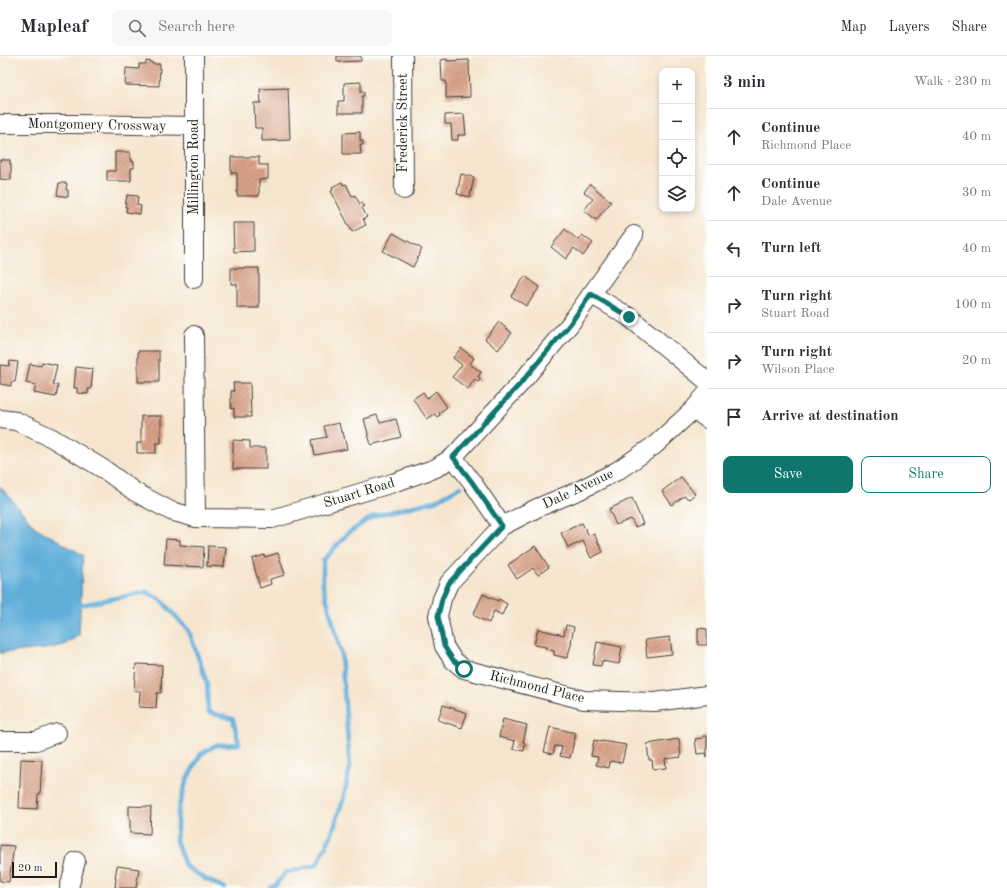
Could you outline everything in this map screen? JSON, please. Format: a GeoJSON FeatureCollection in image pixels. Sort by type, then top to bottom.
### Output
{"type":"FeatureCollection","features":[{"type":"Feature","properties":{"kind":"street","name":"Millington Road"},"geometry":{"type":"LineString","coordinates":[[194,56],[194,279]]}},
{"type":"Feature","properties":{"kind":"street","name":"Frederick Street"},"geometry":{"type":"LineString","coordinates":[[403,56],[404,190]]}},
{"type":"Feature","properties":{"kind":"street","name":"Montgomery Crossway"},"geometry":{"type":"LineString","coordinates":[[0,124],[194,126]]}},
{"type":"Feature","properties":{"kind":"street","name":"Stuart Road"},"geometry":{"type":"LineString","coordinates":[[0,419],[16,421],[52,438],[105,470],[135,492],[171,511],[196,518],[272,518],[393,483],[436,468],[453,457],[520,384],[570,324],[634,235]]}},
{"type":"Feature","properties":{"kind":"street"},"geometry":{"type":"LineString","coordinates":[[591,294],[629,317],[707,381]]}},
{"type":"Feature","properties":{"kind":"street"},"geometry":{"type":"LineString","coordinates":[[194,335],[196,518]]}},
{"type":"Feature","properties":{"kind":"street","name":"Dale Avenue"},"geometry":{"type":"LineString","coordinates":[[449,583],[502,526],[617,471],[700,414],[707,394]]}},
{"type":"Feature","properties":{"kind":"street"},"geometry":{"type":"LineString","coordinates":[[453,457],[502,526]]}},
{"type":"Feature","properties":{"kind":"street","name":"Richmond Place"},"geometry":{"type":"LineString","coordinates":[[449,583],[442,599],[438,616],[444,646],[453,660],[464,669],[584,700],[655,702],[707,695]]}},
{"type":"Feature","properties":{"kind":"street"},"geometry":{"type":"LineString","coordinates":[[0,741],[36,741],[57,733]]}},
{"type":"Feature","properties":{"kind":"street"},"geometry":{"type":"LineString","coordinates":[[69,888],[76,861]]}},
{"type":"Feature","properties":{"kind":"water"},"geometry":{"type":"Polygon","coordinates":[[[0,486],[35,527],[83,555],[79,635],[64,645],[45,649],[0,653],[0,486]]]}},
{"type":"Feature","properties":{"kind":"building"},"geometry":{"type":"Polygon","coordinates":[[[337,56],[361,56],[361,61],[337,62],[337,56]]]}},
{"type":"Feature","properties":{"kind":"building"},"geometry":{"type":"Polygon","coordinates":[[[447,59],[447,61],[469,60],[470,97],[446,98],[446,81],[442,81],[441,60],[447,59]]]}},
{"type":"Feature","properties":{"kind":"building"},"geometry":{"type":"Polygon","coordinates":[[[146,61],[152,62],[152,64],[160,64],[159,86],[125,85],[126,68],[139,69],[139,64],[146,64],[146,61]]]}},
{"type":"Feature","properties":{"kind":"building"},"geometry":{"type":"Polygon","coordinates":[[[361,82],[361,92],[364,92],[364,96],[362,96],[362,113],[338,113],[338,101],[344,101],[344,83],[361,82]]]}},
{"type":"Feature","properties":{"kind":"building"},"geometry":{"type":"Polygon","coordinates":[[[288,88],[290,140],[262,141],[262,128],[255,128],[254,103],[261,103],[260,89],[288,88]]]}},
{"type":"Feature","properties":{"kind":"building"},"geometry":{"type":"Polygon","coordinates":[[[464,114],[466,135],[458,135],[458,140],[452,140],[451,124],[445,124],[445,115],[464,114]]]}},
{"type":"Feature","properties":{"kind":"building"},"geometry":{"type":"Polygon","coordinates":[[[360,132],[360,141],[363,141],[363,145],[360,145],[361,154],[343,154],[343,133],[360,132]]]}},
{"type":"Feature","properties":{"kind":"building"},"geometry":{"type":"Polygon","coordinates":[[[115,152],[130,152],[130,159],[134,162],[134,168],[131,168],[131,181],[107,181],[107,171],[115,171],[115,152]]]}},
{"type":"Feature","properties":{"kind":"building"},"geometry":{"type":"Polygon","coordinates":[[[231,157],[259,157],[259,165],[268,165],[268,179],[259,180],[259,196],[237,196],[237,173],[231,173],[231,157]]]}},
{"type":"Feature","properties":{"kind":"building"},"geometry":{"type":"Polygon","coordinates":[[[0,160],[10,160],[11,180],[0,179],[0,160]]]}},
{"type":"Feature","properties":{"kind":"building"},"geometry":{"type":"Polygon","coordinates":[[[461,174],[474,177],[470,197],[457,194],[461,174]]]}},
{"type":"Feature","properties":{"kind":"building"},"geometry":{"type":"Polygon","coordinates":[[[342,182],[343,185],[346,184],[352,196],[355,195],[360,204],[362,203],[364,207],[362,208],[367,217],[363,219],[366,225],[352,232],[331,191],[333,190],[332,187],[342,182]]]}},
{"type":"Feature","properties":{"kind":"building"},"geometry":{"type":"Polygon","coordinates":[[[59,183],[67,183],[66,190],[68,190],[68,197],[57,195],[59,183]]]}},
{"type":"Feature","properties":{"kind":"building"},"geometry":{"type":"Polygon","coordinates":[[[590,184],[611,202],[596,220],[584,210],[593,199],[584,192],[590,184]]]}},
{"type":"Feature","properties":{"kind":"building"},"geometry":{"type":"Polygon","coordinates":[[[127,195],[138,196],[137,205],[141,206],[140,214],[126,212],[127,207],[125,207],[127,195]]]}},
{"type":"Feature","properties":{"kind":"building"},"geometry":{"type":"Polygon","coordinates":[[[233,223],[254,223],[254,251],[234,252],[233,223]]]}},
{"type":"Feature","properties":{"kind":"building"},"geometry":{"type":"Polygon","coordinates":[[[565,229],[578,240],[582,235],[593,243],[583,256],[574,248],[566,259],[551,247],[565,229]]]}},
{"type":"Feature","properties":{"kind":"building"},"geometry":{"type":"Polygon","coordinates":[[[393,233],[422,249],[413,267],[383,251],[393,233]]]}},
{"type":"Feature","properties":{"kind":"building"},"geometry":{"type":"Polygon","coordinates":[[[231,268],[259,268],[259,308],[237,308],[237,284],[231,284],[231,268]]]}},
{"type":"Feature","properties":{"kind":"building"},"geometry":{"type":"Polygon","coordinates":[[[525,276],[540,287],[526,306],[511,296],[525,276]]]}},
{"type":"Feature","properties":{"kind":"building"},"geometry":{"type":"Polygon","coordinates":[[[499,322],[512,333],[498,350],[485,339],[499,322]]]}},
{"type":"Feature","properties":{"kind":"building"},"geometry":{"type":"Polygon","coordinates":[[[461,348],[474,358],[470,364],[481,372],[478,377],[481,379],[478,382],[475,379],[468,389],[452,377],[462,365],[453,358],[461,348]]]}},
{"type":"Feature","properties":{"kind":"building"},"geometry":{"type":"Polygon","coordinates":[[[138,351],[159,351],[159,382],[138,382],[138,351]]]}},
{"type":"Feature","properties":{"kind":"building"},"geometry":{"type":"Polygon","coordinates":[[[10,361],[18,362],[15,382],[11,382],[11,386],[0,384],[0,365],[9,366],[10,361]]]}},
{"type":"Feature","properties":{"kind":"building"},"geometry":{"type":"Polygon","coordinates":[[[42,362],[57,365],[53,384],[58,385],[56,397],[34,393],[36,385],[26,383],[30,364],[41,366],[42,362]]]}},
{"type":"Feature","properties":{"kind":"building"},"geometry":{"type":"Polygon","coordinates":[[[76,367],[93,369],[91,389],[88,389],[88,394],[77,393],[77,388],[74,388],[76,367]]]}},
{"type":"Feature","properties":{"kind":"building"},"geometry":{"type":"Polygon","coordinates":[[[233,383],[250,383],[251,417],[234,417],[234,408],[231,409],[231,391],[234,391],[233,383]]]}},
{"type":"Feature","properties":{"kind":"building"},"geometry":{"type":"Polygon","coordinates":[[[436,391],[447,407],[439,413],[440,415],[437,417],[435,414],[427,419],[413,399],[423,392],[427,398],[436,391]]]}},
{"type":"Feature","properties":{"kind":"building"},"geometry":{"type":"Polygon","coordinates":[[[377,415],[380,423],[396,419],[401,437],[371,445],[364,419],[377,415]]]}},
{"type":"Feature","properties":{"kind":"building"},"geometry":{"type":"Polygon","coordinates":[[[141,416],[161,416],[161,443],[156,443],[156,453],[137,453],[137,443],[141,443],[141,416]]]}},
{"type":"Feature","properties":{"kind":"building"},"geometry":{"type":"Polygon","coordinates":[[[339,423],[347,449],[315,455],[312,440],[327,437],[324,426],[339,423]]]}},
{"type":"Feature","properties":{"kind":"building"},"geometry":{"type":"Polygon","coordinates":[[[233,440],[250,441],[250,448],[266,448],[266,469],[233,469],[233,440]]]}},
{"type":"Feature","properties":{"kind":"building"},"geometry":{"type":"Polygon","coordinates":[[[681,477],[695,494],[689,499],[684,496],[672,505],[662,491],[681,477]]]}},
{"type":"Feature","properties":{"kind":"building"},"geometry":{"type":"Polygon","coordinates":[[[632,498],[643,524],[635,527],[631,519],[616,525],[609,509],[632,498]]]}},
{"type":"Feature","properties":{"kind":"building"},"geometry":{"type":"Polygon","coordinates":[[[582,523],[589,536],[594,534],[603,552],[591,558],[583,541],[568,548],[561,533],[582,523]]]}},
{"type":"Feature","properties":{"kind":"building"},"geometry":{"type":"Polygon","coordinates":[[[166,539],[180,540],[180,545],[204,547],[203,567],[164,565],[166,539]]]}},
{"type":"Feature","properties":{"kind":"building"},"geometry":{"type":"Polygon","coordinates":[[[208,546],[226,547],[224,567],[207,566],[208,546]]]}},
{"type":"Feature","properties":{"kind":"building"},"geometry":{"type":"Polygon","coordinates":[[[535,546],[549,567],[538,575],[533,568],[517,579],[508,565],[535,546]]]}},
{"type":"Feature","properties":{"kind":"building"},"geometry":{"type":"Polygon","coordinates":[[[278,553],[285,575],[270,579],[271,584],[260,588],[252,559],[278,553]]]}},
{"type":"Feature","properties":{"kind":"building"},"geometry":{"type":"Polygon","coordinates":[[[483,594],[498,601],[499,599],[507,604],[502,615],[494,611],[489,623],[473,615],[483,594]]]}},
{"type":"Feature","properties":{"kind":"building"},"geometry":{"type":"Polygon","coordinates":[[[566,625],[574,627],[572,642],[567,658],[554,655],[554,651],[546,649],[546,647],[534,645],[538,629],[564,635],[566,625]]]}},
{"type":"Feature","properties":{"kind":"building"},"geometry":{"type":"Polygon","coordinates":[[[698,628],[707,629],[707,645],[698,645],[698,628]]]}},
{"type":"Feature","properties":{"kind":"building"},"geometry":{"type":"Polygon","coordinates":[[[670,637],[672,654],[647,657],[645,640],[670,637]]]}},
{"type":"Feature","properties":{"kind":"building"},"geometry":{"type":"Polygon","coordinates":[[[597,642],[622,647],[619,664],[602,661],[601,666],[593,665],[597,642]]]}},
{"type":"Feature","properties":{"kind":"building"},"geometry":{"type":"Polygon","coordinates":[[[136,664],[162,665],[161,693],[157,693],[156,708],[139,707],[140,691],[134,691],[136,664]]]}},
{"type":"Feature","properties":{"kind":"building"},"geometry":{"type":"Polygon","coordinates":[[[443,705],[467,713],[462,728],[438,720],[443,705]]]}},
{"type":"Feature","properties":{"kind":"building"},"geometry":{"type":"Polygon","coordinates":[[[503,719],[527,725],[523,742],[525,743],[524,751],[513,749],[515,741],[499,737],[503,719]]]}},
{"type":"Feature","properties":{"kind":"building"},"geometry":{"type":"Polygon","coordinates":[[[550,727],[576,733],[570,758],[560,756],[562,747],[555,746],[553,754],[544,752],[550,727]]]}},
{"type":"Feature","properties":{"kind":"building"},"geometry":{"type":"Polygon","coordinates":[[[703,736],[707,736],[707,757],[706,753],[697,754],[695,739],[703,738],[703,736]]]}},
{"type":"Feature","properties":{"kind":"building"},"geometry":{"type":"Polygon","coordinates":[[[679,739],[681,757],[665,759],[666,768],[653,769],[652,760],[649,760],[647,744],[679,739]]]}},
{"type":"Feature","properties":{"kind":"building"},"geometry":{"type":"Polygon","coordinates":[[[594,740],[626,745],[622,763],[610,761],[609,768],[596,765],[598,757],[591,756],[594,740]]]}},
{"type":"Feature","properties":{"kind":"building"},"geometry":{"type":"Polygon","coordinates":[[[21,759],[42,760],[40,794],[38,794],[37,809],[19,808],[21,759]]]}},
{"type":"Feature","properties":{"kind":"building"},"geometry":{"type":"Polygon","coordinates":[[[129,806],[151,807],[150,834],[130,833],[129,806]]]}},
{"type":"Feature","properties":{"kind":"building"},"geometry":{"type":"Polygon","coordinates":[[[0,845],[14,846],[9,882],[0,881],[0,845]]]}},
{"type":"Feature","properties":{"kind":"building"},"geometry":{"type":"Polygon","coordinates":[[[117,866],[139,869],[136,888],[115,888],[117,866]]]}},
{"type":"Feature","properties":{"kind":"waterway"},"geometry":{"type":"LineString","coordinates":[[270,888],[276,885],[285,873],[317,865],[332,833],[343,800],[350,767],[341,653],[323,585],[323,561],[347,534],[373,516],[435,501],[460,487]]}},
{"type":"Feature","properties":{"kind":"waterway"},"geometry":{"type":"LineString","coordinates":[[81,605],[146,592],[161,600],[189,631],[207,683],[208,712],[233,719],[239,744],[216,745],[201,754],[187,779],[178,810],[176,841],[185,866],[207,880],[225,888]]}},
{"type":"Feature","properties":{"kind":"route"},"geometry":{"type":"LineString","coordinates":[[464,669],[453,660],[444,646],[438,616],[442,599],[449,583],[502,526],[453,457],[520,384],[570,324],[591,294],[629,317]]}}]}
